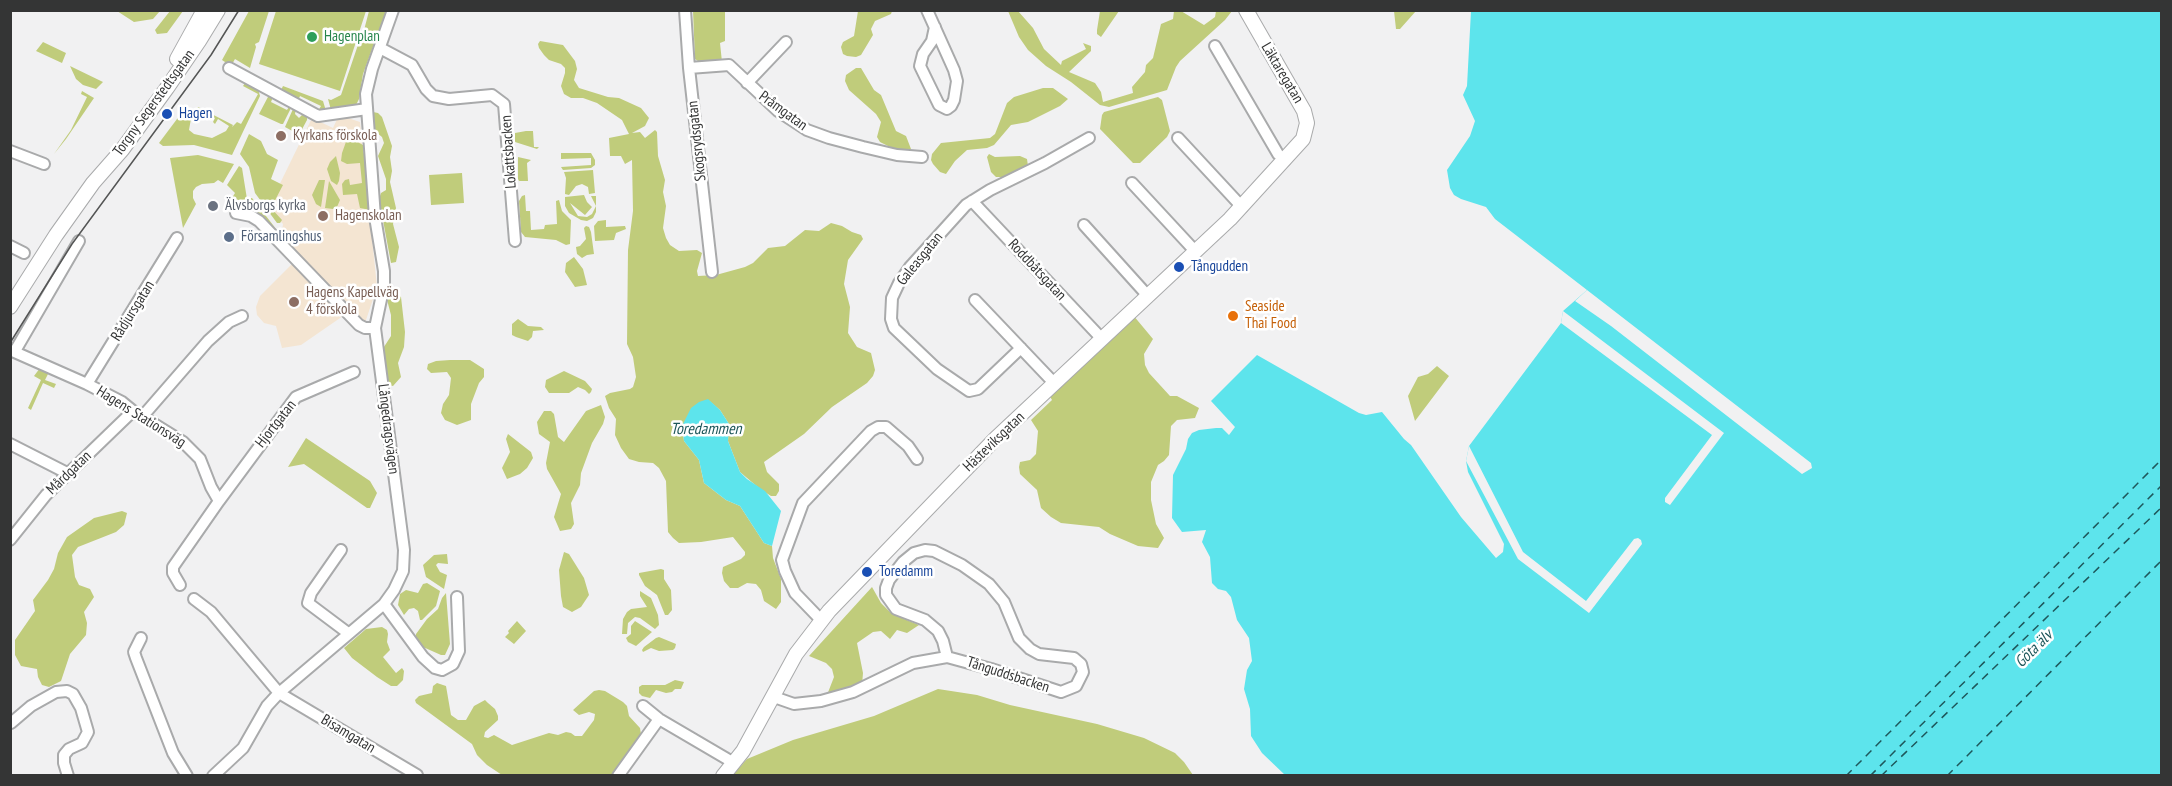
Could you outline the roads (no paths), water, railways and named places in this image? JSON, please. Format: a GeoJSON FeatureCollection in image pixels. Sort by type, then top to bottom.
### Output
{"type":"FeatureCollection","features":[{"type":"Feature","properties":{"kind":"street","name":"Torgny Segerstedtsgatan"},"geometry":{"type":"LineString","coordinates":[[10,307],[56,235],[166,77],[204,10]]}},
{"type":"Feature","properties":{"kind":"street","name":"Torgny Segerstedtsgatan"},"geometry":{"type":"LineString","coordinates":[[108,163],[122,150],[167,88],[218,10]]}},
{"type":"Feature","properties":{"kind":"street","name":"Långedragsvägen"},"geometry":{"type":"LineString","coordinates":[[213,776],[243,748],[267,706],[279,693],[384,604],[400,579],[404,558],[375,328],[384,285],[384,271],[375,218],[367,109],[368,81],[393,10]]}},
{"type":"Feature","properties":{"kind":"street","name":"Skogsrydsgatan"},"geometry":{"type":"LineString","coordinates":[[685,10],[689,68],[712,272]]}},
{"type":"Feature","properties":{"kind":"street"},"geometry":{"type":"LineString","coordinates":[[927,10],[957,81],[954,101],[947,110],[939,105],[920,66],[924,52],[932,40],[934,27]]}},
{"type":"Feature","properties":{"kind":"street","name":"Läktaregatan"},"geometry":{"type":"LineString","coordinates":[[1246,10],[1304,111],[1307,123],[1303,139]]}},
{"type":"Feature","properties":{"kind":"street"},"geometry":{"type":"LineString","coordinates":[[747,83],[786,42]]}},
{"type":"Feature","properties":{"kind":"street"},"geometry":{"type":"LineString","coordinates":[[1215,46],[1278,154],[1285,160]]}},
{"type":"Feature","properties":{"kind":"street","name":"Lokattsbacken"},"geometry":{"type":"LineString","coordinates":[[380,48],[412,65],[426,89],[433,96],[449,99],[492,94],[504,104],[515,242]]}},
{"type":"Feature","properties":{"kind":"street","name":"Pråmgatan"},"geometry":{"type":"LineString","coordinates":[[689,68],[729,65],[778,111],[812,132],[897,155],[922,157]]}},
{"type":"Feature","properties":{"kind":"street"},"geometry":{"type":"LineString","coordinates":[[229,68],[318,116],[367,109]]}},
{"type":"Feature","properties":{"kind":"street","name":"Galeasgatan"},"geometry":{"type":"LineString","coordinates":[[1021,348],[978,389],[969,391],[937,369],[898,333],[892,324],[891,304],[899,283],[939,235],[972,201],[1089,138]]}},
{"type":"Feature","properties":{"kind":"street"},"geometry":{"type":"LineString","coordinates":[[1178,138],[1242,207]]}},
{"type":"Feature","properties":{"kind":"street","name":"Hästeviksgatan"},"geometry":{"type":"LineString","coordinates":[[723,776],[743,751],[796,654],[821,620],[996,438],[1242,207],[1303,139]]}},
{"type":"Feature","properties":{"kind":"street"},"geometry":{"type":"LineString","coordinates":[[10,151],[44,164]]}},
{"type":"Feature","properties":{"kind":"street"},"geometry":{"type":"LineString","coordinates":[[1132,183],[1196,251]]}},
{"type":"Feature","properties":{"kind":"street","name":"Roddbåtsgatan"},"geometry":{"type":"LineString","coordinates":[[972,201],[1102,339]]}},
{"type":"Feature","properties":{"kind":"street"},"geometry":{"type":"LineString","coordinates":[[236,213],[259,220],[359,325],[365,328],[375,328]]}},
{"type":"Feature","properties":{"kind":"street"},"geometry":{"type":"LineString","coordinates":[[1084,225],[1148,296]]}},
{"type":"Feature","properties":{"kind":"street","name":"Rådjursgatan"},"geometry":{"type":"LineString","coordinates":[[87,384],[177,238]]}},
{"type":"Feature","properties":{"kind":"street"},"geometry":{"type":"LineString","coordinates":[[13,350],[80,241]]}},
{"type":"Feature","properties":{"kind":"street"},"geometry":{"type":"LineString","coordinates":[[10,246],[24,253]]}},
{"type":"Feature","properties":{"kind":"street"},"geometry":{"type":"LineString","coordinates":[[975,300],[1055,384]]}},
{"type":"Feature","properties":{"kind":"street","name":"Mårdgatan"},"geometry":{"type":"LineString","coordinates":[[13,534],[68,473],[137,414],[230,322],[242,316]]}},
{"type":"Feature","properties":{"kind":"street","name":"Hagens Stationsväg"},"geometry":{"type":"LineString","coordinates":[[13,350],[122,402],[137,414],[183,442],[204,465],[211,487],[219,501]]}},
{"type":"Feature","properties":{"kind":"street","name":"Hjortgatan"},"geometry":{"type":"LineString","coordinates":[[219,501],[296,397],[354,372]]}},
{"type":"Feature","properties":{"kind":"street"},"geometry":{"type":"LineString","coordinates":[[821,620],[798,598],[783,565],[783,555],[803,503],[878,427],[886,427],[908,446],[917,459]]}},
{"type":"Feature","properties":{"kind":"street"},"geometry":{"type":"LineString","coordinates":[[10,444],[68,473]]}},
{"type":"Feature","properties":{"kind":"street"},"geometry":{"type":"LineString","coordinates":[[180,585],[173,573],[173,567],[219,501]]}},
{"type":"Feature","properties":{"kind":"street"},"geometry":{"type":"LineString","coordinates":[[341,550],[308,600],[313,608],[348,633]]}},
{"type":"Feature","properties":{"kind":"street","name":"Tånguddsbacken"},"geometry":{"type":"LineString","coordinates":[[774,697],[794,704],[807,704],[853,692],[914,663],[947,657],[1061,692],[1076,686],[1082,676],[1081,664],[1074,658],[1039,654],[1024,645],[1004,602],[981,578],[934,551],[925,550],[914,553],[903,562],[889,580],[886,595],[896,609],[925,620],[938,631],[947,657]]}},
{"type":"Feature","properties":{"kind":"street"},"geometry":{"type":"LineString","coordinates":[[384,604],[423,657],[435,668],[442,670],[453,664],[459,651],[457,597]]}},
{"type":"Feature","properties":{"kind":"street"},"geometry":{"type":"LineString","coordinates":[[194,598],[211,612],[279,693]]}},
{"type":"Feature","properties":{"kind":"street"},"geometry":{"type":"LineString","coordinates":[[141,638],[134,652],[136,658],[173,753],[188,776]]}},
{"type":"Feature","properties":{"kind":"street"},"geometry":{"type":"LineString","coordinates":[[10,723],[31,706],[56,692],[67,690],[73,694],[81,708],[88,732],[82,743],[69,749],[64,755],[68,776]]}},
{"type":"Feature","properties":{"kind":"street","name":"Bisamgatan"},"geometry":{"type":"LineString","coordinates":[[279,693],[417,776]]}},
{"type":"Feature","properties":{"kind":"street"},"geometry":{"type":"LineString","coordinates":[[643,706],[658,719],[734,763]]}},
{"type":"Feature","properties":{"kind":"street"},"geometry":{"type":"LineString","coordinates":[[618,776],[658,719]]}},
{"type":"Feature","properties":{"kind":"water","name":"Göta älv"},"geometry":{"type":"Polygon","coordinates":[[[1471,11],[2161,11],[2161,775],[1285,775],[1262,753],[1251,736],[1250,709],[1244,689],[1247,670],[1252,661],[1249,638],[1237,620],[1231,597],[1226,591],[1218,589],[1212,583],[1210,557],[1202,542],[1206,530],[1182,532],[1172,518],[1173,475],[1192,433],[1199,430],[1222,428],[1229,435],[1235,427],[1211,401],[1257,355],[1359,413],[1366,415],[1382,412],[1411,445],[1461,517],[1496,558],[1503,552],[1504,544],[1468,472],[1466,461],[1469,446],[1561,323],[1563,311],[1587,290],[1495,219],[1486,207],[1461,199],[1454,195],[1450,188],[1447,170],[1470,136],[1475,121],[1463,95],[1467,86],[1471,11]]]}},
{"type":"Feature","properties":{"kind":"water","name":"Toredammen"},"geometry":{"type":"Polygon","coordinates":[[[708,399],[720,410],[729,424],[728,441],[740,472],[765,491],[781,511],[772,546],[764,543],[740,506],[726,500],[704,483],[699,460],[684,441],[682,426],[691,408],[708,399]]]}},
{"type":"Feature","properties":{"kind":"tram line"},"geometry":{"type":"LineString","coordinates":[[10,343],[72,244],[211,55],[239,10]]}},
{"type":"Feature","properties":{"kind":"place","name":"Hagenplan"},"geometry":{"type":"Point","coordinates":[312,37]}},
{"type":"Feature","properties":{"kind":"place","name":"Hagen"},"geometry":{"type":"Point","coordinates":[167,114]}},
{"type":"Feature","properties":{"kind":"place","name":"Kyrkans förskola"},"geometry":{"type":"Point","coordinates":[281,136]}},
{"type":"Feature","properties":{"kind":"place","name":"Älvsborgs kyrka"},"geometry":{"type":"Point","coordinates":[213,206]}},
{"type":"Feature","properties":{"kind":"place","name":"Hagenskolan"},"geometry":{"type":"Point","coordinates":[323,216]}},
{"type":"Feature","properties":{"kind":"place","name":"Församlingshus"},"geometry":{"type":"Point","coordinates":[229,237]}},
{"type":"Feature","properties":{"kind":"place","name":"Tångudden"},"geometry":{"type":"Point","coordinates":[1179,267]}},
{"type":"Feature","properties":{"kind":"place","name":"Hagens Kapellväg 4 förskola"},"geometry":{"type":"Point","coordinates":[294,302]}},
{"type":"Feature","properties":{"kind":"place","name":"Seaside Thai Food"},"geometry":{"type":"Point","coordinates":[1233,316]}},
{"type":"Feature","properties":{"kind":"place","name":"Toredamm"},"geometry":{"type":"Point","coordinates":[867,572]}}]}
